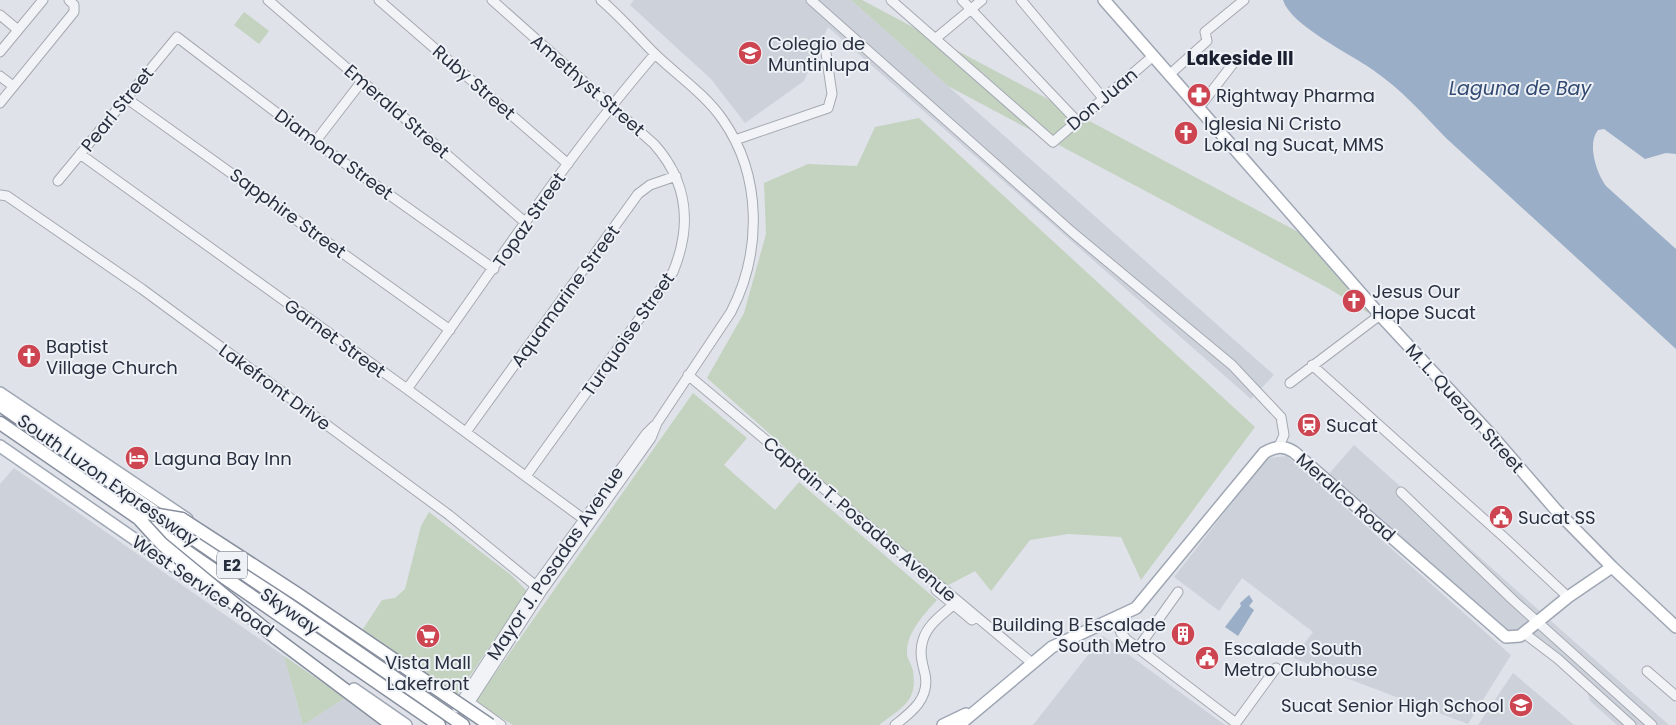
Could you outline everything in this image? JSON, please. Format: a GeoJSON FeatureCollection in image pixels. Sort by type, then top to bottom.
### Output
{"type":"FeatureCollection","features":[{"type":"Feature","properties":{"kind":"highway","name":"South Luzon Expressway"},"geometry":{"type":"LineString","coordinates":[[0,405],[463,725]]}},
{"type":"Feature","properties":{"kind":"highway","name":"Skyway"},"geometry":{"type":"LineString","coordinates":[[0,412],[143,516],[439,725]]}},
{"type":"Feature","properties":{"kind":"highway","name":"Skyway"},"geometry":{"type":"LineString","coordinates":[[0,423],[143,516],[455,725]]}},
{"type":"Feature","properties":{"kind":"highway","name":"South Luzon Expressway"},"geometry":{"type":"LineString","coordinates":[[0,428],[424,725]]}},
{"type":"Feature","properties":{"kind":"highway"},"geometry":{"type":"LineString","coordinates":[[143,516],[182,519],[292,590],[484,724]]}},
{"type":"Feature","properties":{"kind":"highway"},"geometry":{"type":"LineString","coordinates":[[143,516],[162,544],[240,610],[392,725]]}},
{"type":"Feature","properties":{"kind":"main road","name":"M. L. Quezon Street"},"geometry":{"type":"LineString","coordinates":[[1104,0],[1380,316],[1493,437],[1556,510],[1676,626]]}},
{"type":"Feature","properties":{"kind":"main road"},"geometry":{"type":"LineString","coordinates":[[0,393],[169,506],[378,656],[463,705],[484,724]]}},
{"type":"Feature","properties":{"kind":"main road","name":"West Service Road"},"geometry":{"type":"LineString","coordinates":[[0,446],[406,725]]}},
{"type":"Feature","properties":{"kind":"main road","name":"Meralco Road"},"geometry":{"type":"LineString","coordinates":[[959,725],[1030,664],[1058,643],[1136,608],[1264,453],[1279,446],[1288,448],[1322,476],[1498,632],[1506,637],[1515,638],[1524,633]]}},
{"type":"Feature","properties":{"kind":"main road"},"geometry":{"type":"LineString","coordinates":[[1524,633],[1568,597],[1612,566]]}},
{"type":"Feature","properties":{"kind":"main road","name":"Meralco Road"},"geometry":{"type":"LineString","coordinates":[[943,725],[977,708]]}},
{"type":"Feature","properties":{"kind":"street"},"geometry":{"type":"LineString","coordinates":[[0,52],[43,0]]}},
{"type":"Feature","properties":{"kind":"street"},"geometry":{"type":"LineString","coordinates":[[0,102],[74,12],[74,5],[69,0]]}},
{"type":"Feature","properties":{"kind":"street","name":"Emerald Street"},"geometry":{"type":"LineString","coordinates":[[268,0],[526,223]]}},
{"type":"Feature","properties":{"kind":"street","name":"Ruby Street"},"geometry":{"type":"LineString","coordinates":[[379,0],[568,164]]}},
{"type":"Feature","properties":{"kind":"street","name":"Amethyst Street"},"geometry":{"type":"LineString","coordinates":[[492,0],[654,144],[668,160],[676,176]]}},
{"type":"Feature","properties":{"kind":"street","name":"Mayor J. Posadas Avenue"},"geometry":{"type":"LineString","coordinates":[[463,705],[539,589],[646,434],[657,423],[738,299],[753,249],[754,210],[744,164],[735,140],[709,103],[655,54],[601,0]]}},
{"type":"Feature","properties":{"kind":"street"},"geometry":{"type":"LineString","coordinates":[[811,0],[1072,232],[1232,365],[1281,417],[1284,435],[1279,446]]}},
{"type":"Feature","properties":{"kind":"street"},"geometry":{"type":"LineString","coordinates":[[891,0],[935,39],[982,0]]}},
{"type":"Feature","properties":{"kind":"street"},"geometry":{"type":"LineString","coordinates":[[962,0],[1076,120]]}},
{"type":"Feature","properties":{"kind":"street"},"geometry":{"type":"LineString","coordinates":[[1021,0],[1103,98]]}},
{"type":"Feature","properties":{"kind":"street"},"geometry":{"type":"LineString","coordinates":[[1169,75],[1207,41],[1205,32],[1244,0]]}},
{"type":"Feature","properties":{"kind":"street"},"geometry":{"type":"LineString","coordinates":[[0,15],[18,30]]}},
{"type":"Feature","properties":{"kind":"street","name":"Pearl Street"},"geometry":{"type":"LineString","coordinates":[[58,182],[176,37]]}},
{"type":"Feature","properties":{"kind":"street","name":"Diamond Street"},"geometry":{"type":"LineString","coordinates":[[176,37],[315,142],[494,268]]}},
{"type":"Feature","properties":{"kind":"street","name":"Don Juan"},"geometry":{"type":"LineString","coordinates":[[935,39],[1052,142],[1152,57]]}},
{"type":"Feature","properties":{"kind":"street"},"geometry":{"type":"LineString","coordinates":[[735,140],[828,108],[832,94],[825,46]]}},
{"type":"Feature","properties":{"kind":"street","name":"Topaz Street"},"geometry":{"type":"LineString","coordinates":[[407,389],[568,164],[611,106],[655,54]]}},
{"type":"Feature","properties":{"kind":"street"},"geometry":{"type":"LineString","coordinates":[[1198,109],[1232,65]]}},
{"type":"Feature","properties":{"kind":"street"},"geometry":{"type":"LineString","coordinates":[[0,76],[14,86]]}},
{"type":"Feature","properties":{"kind":"street"},"geometry":{"type":"LineString","coordinates":[[315,142],[362,81]]}},
{"type":"Feature","properties":{"kind":"street","name":"Sapphire Street"},"geometry":{"type":"LineString","coordinates":[[126,98],[450,330]]}},
{"type":"Feature","properties":{"kind":"street","name":"Garnet Street"},"geometry":{"type":"LineString","coordinates":[[80,154],[407,389],[586,521]]}},
{"type":"Feature","properties":{"kind":"street","name":"Aquamarine Street"},"geometry":{"type":"LineString","coordinates":[[466,432],[638,194],[650,185],[676,176]]}},
{"type":"Feature","properties":{"kind":"street","name":"Turquoise Street"},"geometry":{"type":"LineString","coordinates":[[526,476],[672,272],[678,258],[686,212],[676,176]]}},
{"type":"Feature","properties":{"kind":"street","name":"Lakefront Drive"},"geometry":{"type":"LineString","coordinates":[[0,195],[7,196],[142,289],[449,515],[539,589]]}},
{"type":"Feature","properties":{"kind":"street"},"geometry":{"type":"LineString","coordinates":[[1290,383],[1380,316]]}},
{"type":"Feature","properties":{"kind":"street"},"geometry":{"type":"LineString","coordinates":[[1312,365],[1568,597]]}},
{"type":"Feature","properties":{"kind":"street","name":"Captain T. Posadas Avenue"},"geometry":{"type":"LineString","coordinates":[[687,377],[1030,664]]}},
{"type":"Feature","properties":{"kind":"street"},"geometry":{"type":"LineString","coordinates":[[1401,492],[1538,623],[1652,725]]}},
{"type":"Feature","properties":{"kind":"street"},"geometry":{"type":"LineString","coordinates":[[1138,648],[1178,592]]}},
{"type":"Feature","properties":{"kind":"street"},"geometry":{"type":"LineString","coordinates":[[895,725],[918,705],[923,696],[926,682],[920,652],[923,638],[932,623],[955,602]]}},
{"type":"Feature","properties":{"kind":"street"},"geometry":{"type":"LineString","coordinates":[[1116,618],[1121,633],[1138,648],[1236,723],[1276,668]]}},
{"type":"Feature","properties":{"kind":"street"},"geometry":{"type":"LineString","coordinates":[[1524,633],[1558,659],[1631,725]]}},
{"type":"Feature","properties":{"kind":"street"},"geometry":{"type":"LineString","coordinates":[[1647,670],[1676,696]]}},
{"type":"Feature","properties":{"kind":"street"},"geometry":{"type":"LineString","coordinates":[[463,705],[501,725]]}},
{"type":"Feature","properties":{"kind":"shaded area"},"geometry":{"type":"Polygon","coordinates":[[[634,0],[851,0],[1274,375],[1251,399],[828,27],[804,81],[745,123],[711,79],[630,5],[634,0]]]}},
{"type":"Feature","properties":{"kind":"shaded area"},"geometry":{"type":"Polygon","coordinates":[[[1354,445],[1669,725],[1617,725],[1590,701],[1586,688],[1526,638],[1508,632],[1327,476],[1354,445]]]}},
{"type":"Feature","properties":{"kind":"shaded area"},"geometry":{"type":"Polygon","coordinates":[[[1287,456],[1511,655],[1468,724],[1293,658],[1313,632],[1242,578],[1219,611],[1174,577],[1267,458],[1287,456]]]}},
{"type":"Feature","properties":{"kind":"shaded area"},"geometry":{"type":"Polygon","coordinates":[[[14,468],[284,656],[303,725],[0,725],[0,484],[14,468]]]}},
{"type":"Feature","properties":{"kind":"shaded area"},"geometry":{"type":"Polygon","coordinates":[[[1103,636],[1225,725],[1033,725],[1103,636]]]}},
{"type":"Feature","properties":{"kind":"shaded area","name":"Sucat Senior High School"},"geometry":{"type":"Polygon","coordinates":[[[1513,673],[1539,695],[1574,725],[1478,725],[1513,673]]]}},
{"type":"Feature","properties":{"kind":"shaded area"},"geometry":{"type":"Polygon","coordinates":[[[345,698],[383,725],[303,725],[345,698]]]}},
{"type":"Feature","properties":{"kind":"green space"},"geometry":{"type":"Polygon","coordinates":[[[851,0],[862,0],[1302,234],[1370,314],[1328,288],[948,86],[851,0]]]}},
{"type":"Feature","properties":{"kind":"green space"},"geometry":{"type":"Polygon","coordinates":[[[244,12],[269,31],[259,44],[234,25],[244,12]]]}},
{"type":"Feature","properties":{"kind":"green space"},"geometry":{"type":"Polygon","coordinates":[[[919,118],[1255,427],[1141,580],[1121,537],[1068,534],[1030,540],[991,591],[975,571],[943,588],[707,378],[744,313],[766,234],[764,183],[808,164],[857,166],[875,127],[919,118]]]}},
{"type":"Feature","properties":{"kind":"green space"},"geometry":{"type":"Polygon","coordinates":[[[693,393],[747,438],[724,465],[775,510],[799,482],[937,600],[917,624],[910,638],[907,655],[914,682],[910,697],[901,709],[879,725],[513,725],[475,702],[693,393]]]}},
{"type":"Feature","properties":{"kind":"green space"},"geometry":{"type":"Polygon","coordinates":[[[429,512],[511,575],[527,591],[455,698],[361,632],[382,600],[395,598],[405,589],[421,526],[429,512]]]}},
{"type":"Feature","properties":{"kind":"green space"},"geometry":{"type":"Polygon","coordinates":[[[284,656],[345,698],[303,725],[284,656]]]}},
{"type":"Feature","properties":{"kind":"water","name":"Laguna de Bay"},"geometry":{"type":"Polygon","coordinates":[[[1283,0],[1676,0],[1676,154],[1666,153],[1645,159],[1604,129],[1598,130],[1593,143],[1593,150],[1596,166],[1606,186],[1676,249],[1676,349],[1446,138],[1383,77],[1297,20],[1288,10],[1283,0]]]}},
{"type":"Feature","properties":{"kind":"water"},"geometry":{"type":"Polygon","coordinates":[[[1249,595],[1253,601],[1249,606],[1254,610],[1238,636],[1225,627],[1241,606],[1240,603],[1249,595]]]}},
{"type":"Feature","properties":{"kind":"place","name":"Colegio de Muntinlupa"},"geometry":{"type":"Point","coordinates":[750,53]}},
{"type":"Feature","properties":{"kind":"place","name":"Rightway Pharma"},"geometry":{"type":"Point","coordinates":[1199,95]}},
{"type":"Feature","properties":{"kind":"place","name":"Iglesia Ni Cristo Lokal ng Sucat, MMS"},"geometry":{"type":"Point","coordinates":[1186,133]}},
{"type":"Feature","properties":{"kind":"place","name":"Jesus Our Hope Sucat"},"geometry":{"type":"Point","coordinates":[1354,301]}},
{"type":"Feature","properties":{"kind":"place","name":"Baptist Village Church"},"geometry":{"type":"Point","coordinates":[29,356]}},
{"type":"Feature","properties":{"kind":"place","name":"Sucat"},"geometry":{"type":"Point","coordinates":[1309,425]}},
{"type":"Feature","properties":{"kind":"place","name":"Laguna Bay Inn"},"geometry":{"type":"Point","coordinates":[137,458]}},
{"type":"Feature","properties":{"kind":"place","name":"Sucat SS"},"geometry":{"type":"Point","coordinates":[1501,517]}},
{"type":"Feature","properties":{"kind":"place","name":"Building B Escalade South Metro"},"geometry":{"type":"Point","coordinates":[1183,634]}},
{"type":"Feature","properties":{"kind":"place","name":"Vista Mall Lakefront"},"geometry":{"type":"Point","coordinates":[428,636]}},
{"type":"Feature","properties":{"kind":"place","name":"Escalade South Metro Clubhouse"},"geometry":{"type":"Point","coordinates":[1207,658]}},
{"type":"Feature","properties":{"kind":"place","name":"Sucat Senior High School"},"geometry":{"type":"Point","coordinates":[1521,705]}},
{"type":"Feature","properties":{"kind":"district","name":"Lakeside III"},"geometry":{"type":"Point","coordinates":[1240,58]}}]}
